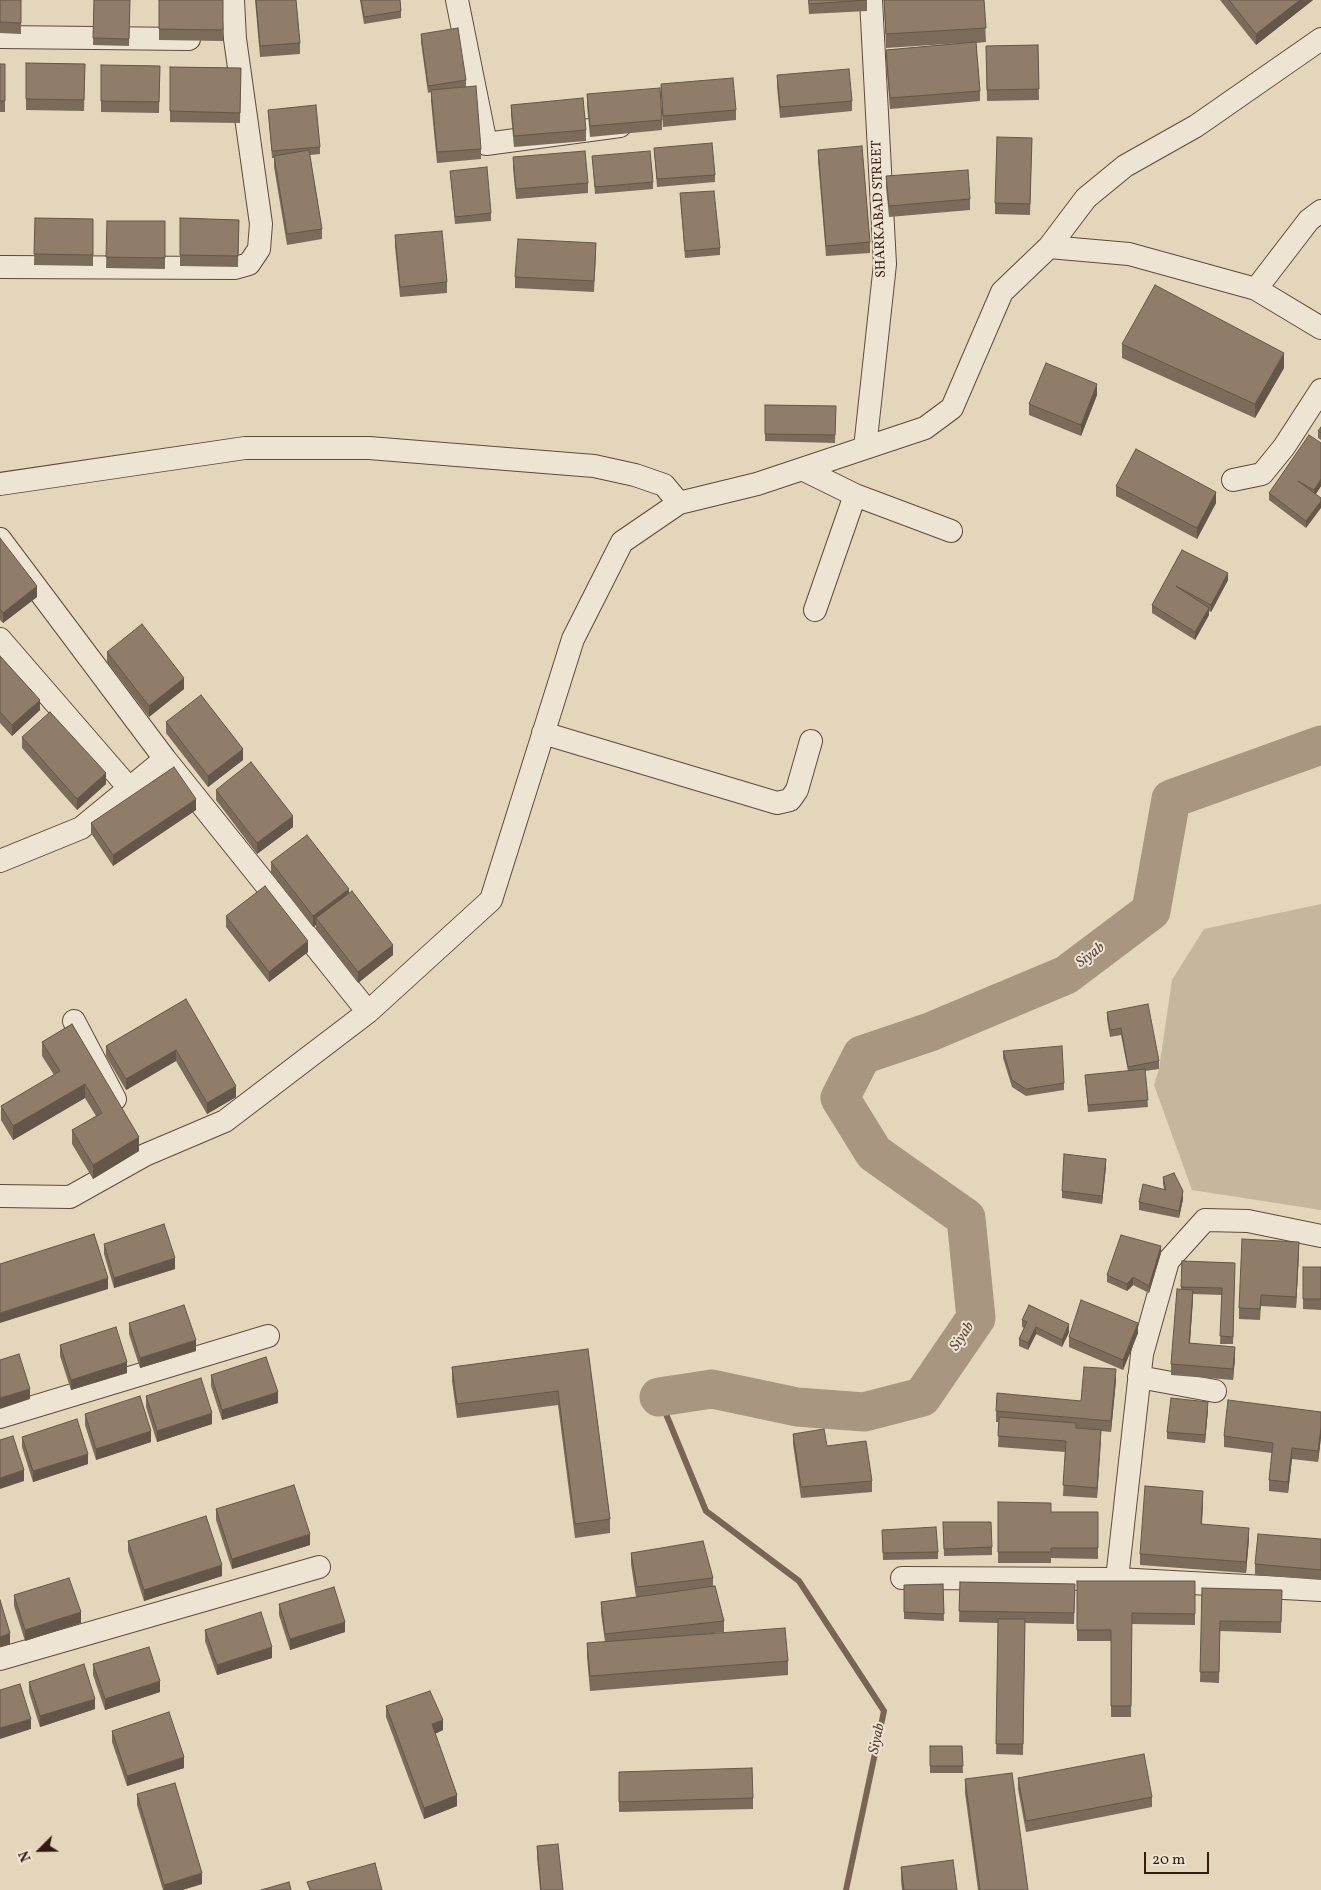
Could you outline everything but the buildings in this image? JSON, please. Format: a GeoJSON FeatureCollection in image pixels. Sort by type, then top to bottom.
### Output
{"type":"FeatureCollection","features":[{"type":"Feature","properties":{"kind":"street"},"geometry":{"type":"LineString","coordinates":[[0,267],[235,268],[249,264],[259,249],[261,224],[219,39],[233,0]]}},
{"type":"Feature","properties":{"kind":"street"},"geometry":{"type":"LineString","coordinates":[[457,0],[486,144],[642,124]]}},
{"type":"Feature","properties":{"kind":"street","name":"SHARKABAD STREET"},"geometry":{"type":"LineString","coordinates":[[865,448],[885,264],[871,0]]}},
{"type":"Feature","properties":{"kind":"street"},"geometry":{"type":"LineString","coordinates":[[0,38],[219,39]]}},
{"type":"Feature","properties":{"kind":"street"},"geometry":{"type":"LineString","coordinates":[[0,1196],[70,1197],[136,1138],[225,1122],[368,1012],[491,900],[573,639],[622,542],[679,502],[757,484],[925,428],[952,408],[1002,292],[1049,246],[1086,198],[1125,166],[1196,126],[1321,39]]}},
{"type":"Feature","properties":{"kind":"street"},"geometry":{"type":"LineString","coordinates":[[1256,289],[1309,220],[1321,211]]}},
{"type":"Feature","properties":{"kind":"street"},"geometry":{"type":"LineString","coordinates":[[1049,246],[1129,254],[1256,289],[1321,328]]}},
{"type":"Feature","properties":{"kind":"street"},"geometry":{"type":"LineString","coordinates":[[1233,480],[1262,474],[1284,447],[1321,390]]}},
{"type":"Feature","properties":{"kind":"street"},"geometry":{"type":"LineString","coordinates":[[0,484],[245,448],[369,448],[594,466],[635,474],[664,485],[679,502]]}},
{"type":"Feature","properties":{"kind":"street"},"geometry":{"type":"LineString","coordinates":[[802,468],[855,496],[951,531]]}},
{"type":"Feature","properties":{"kind":"street"},"geometry":{"type":"LineString","coordinates":[[815,610],[855,496]]}},
{"type":"Feature","properties":{"kind":"street"},"geometry":{"type":"LineString","coordinates":[[0,539],[165,759],[368,1012]]}},
{"type":"Feature","properties":{"kind":"street"},"geometry":{"type":"LineString","coordinates":[[0,640],[129,788]]}},
{"type":"Feature","properties":{"kind":"street"},"geometry":{"type":"LineString","coordinates":[[543,733],[777,803],[790,800],[796,790],[812,741]]}},
{"type":"Feature","properties":{"kind":"street"},"geometry":{"type":"LineString","coordinates":[[0,861],[81,828],[165,759]]}},
{"type":"Feature","properties":{"kind":"street"},"geometry":{"type":"LineString","coordinates":[[74,1021],[136,1138]]}},
{"type":"Feature","properties":{"kind":"street"},"geometry":{"type":"LineString","coordinates":[[1117,1579],[1142,1354],[1168,1261],[1205,1220],[1248,1221],[1321,1236]]}},
{"type":"Feature","properties":{"kind":"street"},"geometry":{"type":"LineString","coordinates":[[0,1417],[268,1336]]}},
{"type":"Feature","properties":{"kind":"street"},"geometry":{"type":"LineString","coordinates":[[1139,1377],[1215,1391]]}},
{"type":"Feature","properties":{"kind":"street"},"geometry":{"type":"LineString","coordinates":[[0,1659],[319,1567]]}},
{"type":"Feature","properties":{"kind":"street"},"geometry":{"type":"LineString","coordinates":[[902,1578],[1117,1579],[1321,1590]]}},
{"type":"Feature","properties":{"kind":"shaded area"},"geometry":{"type":"Polygon","coordinates":[[[1321,904],[1321,1210],[1192,1190],[1154,1085],[1159,1069],[1172,980],[1204,929],[1321,904]]]}},
{"type":"Feature","properties":{"kind":"waterway","name":"Siyab"},"geometry":{"type":"LineString","coordinates":[[659,1397],[712,1389],[797,1407],[864,1412],[922,1397],[976,1318],[966,1218],[874,1153],[840,1098],[862,1055],[930,1032],[1066,975],[1151,911],[1171,799],[1321,745]]}},
{"type":"Feature","properties":{"kind":"waterway","name":"Siyab"},"geometry":{"type":"LineString","coordinates":[[659,1397],[706,1511],[799,1581],[884,1711],[846,1890]]}}]}
